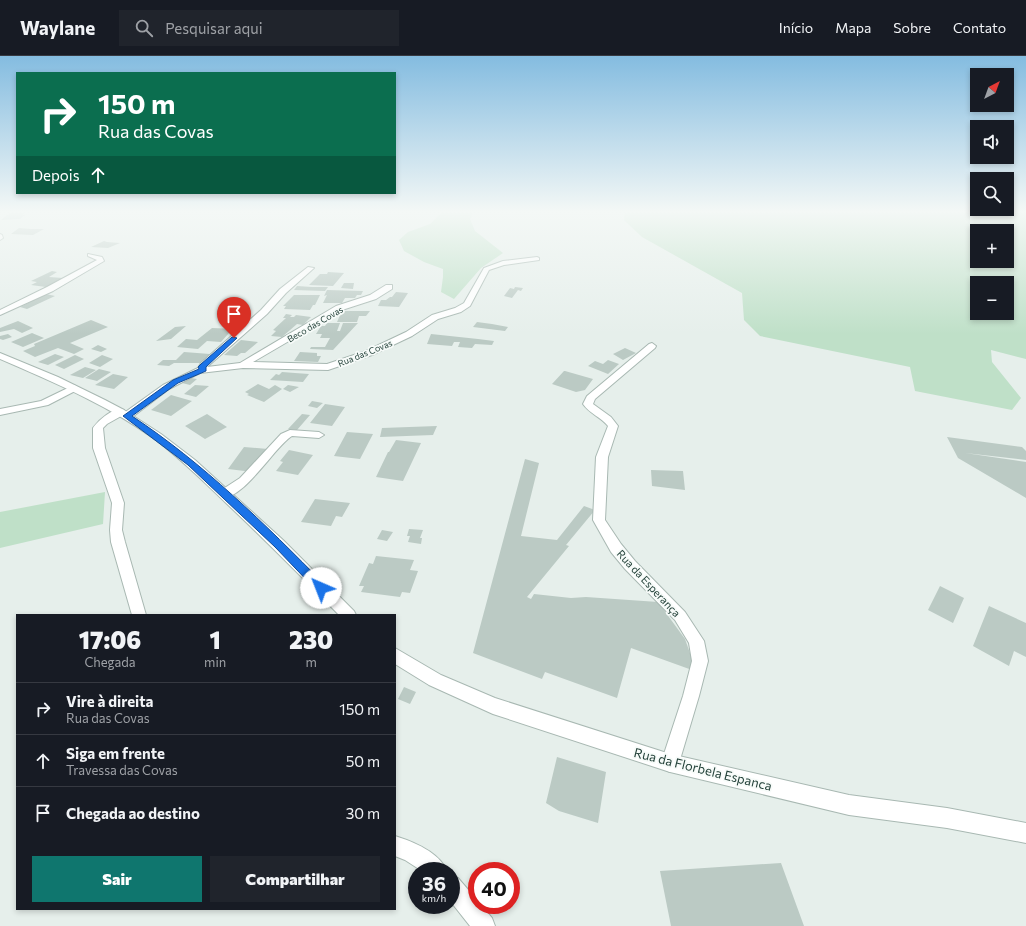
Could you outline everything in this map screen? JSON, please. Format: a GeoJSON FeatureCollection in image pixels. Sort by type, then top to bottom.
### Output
{"type":"FeatureCollection","features":[{"type":"Feature","properties":{"kind":"street"},"geometry":{"type":"LineString","coordinates":[[0,314],[101,261],[100,258],[90,255]]}},
{"type":"Feature","properties":{"kind":"street","name":"Rua das Covas"},"geometry":{"type":"LineString","coordinates":[[139,614],[118,542],[116,530],[118,502],[99,448],[98,428],[103,422],[124,414],[176,381],[203,370],[243,365],[328,367],[343,363],[409,334],[440,314],[461,308],[467,304],[486,269],[503,263],[537,259]]}},
{"type":"Feature","properties":{"kind":"street"},"geometry":{"type":"LineString","coordinates":[[203,370],[202,367],[204,365],[264,312],[283,291],[310,268]]}},
{"type":"Feature","properties":{"kind":"street","name":"Beco das Covas"},"geometry":{"type":"LineString","coordinates":[[243,365],[339,308],[374,297],[389,287]]}},
{"type":"Feature","properties":{"kind":"street","name":"Rua da Esperança"},"geometry":{"type":"LineString","coordinates":[[652,346],[591,398],[588,404],[594,411],[612,422],[613,426],[602,457],[599,520],[616,548],[630,565],[680,616],[696,641],[700,661],[691,696],[670,763]]}},
{"type":"Feature","properties":{"kind":"street"},"geometry":{"type":"LineString","coordinates":[[0,356],[74,388],[124,414],[157,436],[191,463],[278,544],[348,614]]}},
{"type":"Feature","properties":{"kind":"street"},"geometry":{"type":"LineString","coordinates":[[0,412],[44,403],[74,388]]}},
{"type":"Feature","properties":{"kind":"street"},"geometry":{"type":"LineString","coordinates":[[224,494],[244,481],[285,436],[290,433],[319,435]]}},
{"type":"Feature","properties":{"kind":"street","name":"Rua da Florbela Espanca"},"geometry":{"type":"LineString","coordinates":[[396,656],[435,680],[493,706],[670,763],[850,805],[947,818],[1026,833]]}},
{"type":"Feature","properties":{"kind":"street"},"geometry":{"type":"LineString","coordinates":[[396,846],[405,848],[426,862]]}},
{"type":"Feature","properties":{"kind":"street"},"geometry":{"type":"LineString","coordinates":[[460,896],[484,926]]}},
{"type":"Feature","properties":{"kind":"green space"},"geometry":{"type":"Polygon","coordinates":[[[409,254],[502,254],[481,268],[454,299],[441,292],[443,269],[424,262],[409,254]]]}},
{"type":"Feature","properties":{"kind":"green space"},"geometry":{"type":"Polygon","coordinates":[[[672,254],[970,254],[970,268],[1014,268],[1014,254],[1026,254],[1026,359],[991,350],[992,362],[1021,398],[1012,410],[915,391],[910,367],[760,336],[744,320],[742,293],[672,254]]]}},
{"type":"Feature","properties":{"kind":"green space"},"geometry":{"type":"Polygon","coordinates":[[[105,492],[103,524],[0,548],[0,512],[105,492]]]}},
{"type":"Feature","properties":{"kind":"building"},"geometry":{"type":"Polygon","coordinates":[[[52,271],[57,272],[49,277],[63,278],[46,287],[31,285],[37,282],[31,281],[52,271]]]}},
{"type":"Feature","properties":{"kind":"building"},"geometry":{"type":"Polygon","coordinates":[[[328,272],[344,273],[333,286],[309,285],[320,274],[327,274],[328,272]]]}},
{"type":"Feature","properties":{"kind":"building"},"geometry":{"type":"Polygon","coordinates":[[[344,283],[354,283],[353,289],[341,288],[344,283]]]}},
{"type":"Feature","properties":{"kind":"building"},"geometry":{"type":"Polygon","coordinates":[[[297,286],[328,287],[325,291],[294,290],[297,286]]]}},
{"type":"Feature","properties":{"kind":"building"},"geometry":{"type":"Polygon","coordinates":[[[515,287],[523,288],[521,291],[518,290],[512,298],[504,296],[510,288],[514,289],[515,287]]]}},
{"type":"Feature","properties":{"kind":"building"},"geometry":{"type":"Polygon","coordinates":[[[327,290],[363,291],[361,295],[357,295],[355,298],[345,298],[342,303],[323,303],[327,295],[324,296],[327,290]]]}},
{"type":"Feature","properties":{"kind":"building"},"geometry":{"type":"Polygon","coordinates":[[[396,292],[408,293],[399,307],[378,306],[381,300],[386,300],[392,297],[396,292]]]}},
{"type":"Feature","properties":{"kind":"building"},"geometry":{"type":"Polygon","coordinates":[[[46,294],[55,296],[27,309],[20,307],[46,294]]]}},
{"type":"Feature","properties":{"kind":"building"},"geometry":{"type":"Polygon","coordinates":[[[294,295],[320,295],[315,305],[313,305],[310,310],[284,309],[286,306],[283,306],[294,295]]]}},
{"type":"Feature","properties":{"kind":"building"},"geometry":{"type":"Polygon","coordinates":[[[342,311],[370,311],[366,316],[359,316],[357,322],[337,322],[342,311]]]}},
{"type":"Feature","properties":{"kind":"building"},"geometry":{"type":"Polygon","coordinates":[[[286,314],[292,315],[290,317],[294,317],[296,315],[311,317],[303,325],[297,324],[282,337],[271,336],[276,331],[273,330],[286,318],[283,318],[286,314]]]}},
{"type":"Feature","properties":{"kind":"building"},"geometry":{"type":"Polygon","coordinates":[[[91,320],[108,327],[70,343],[84,349],[74,354],[58,348],[35,357],[23,351],[35,346],[34,344],[91,320]]]}},
{"type":"Feature","properties":{"kind":"building"},"geometry":{"type":"Polygon","coordinates":[[[18,321],[33,328],[22,333],[14,329],[0,332],[0,328],[18,321]]]}},
{"type":"Feature","properties":{"kind":"building"},"geometry":{"type":"Polygon","coordinates":[[[477,322],[508,327],[505,331],[473,327],[477,322]]]}},
{"type":"Feature","properties":{"kind":"building"},"geometry":{"type":"Polygon","coordinates":[[[327,323],[340,323],[337,331],[340,331],[343,323],[358,323],[333,350],[310,349],[311,347],[325,347],[330,338],[320,338],[322,334],[316,334],[321,326],[325,326],[327,323]]]}},
{"type":"Feature","properties":{"kind":"building"},"geometry":{"type":"Polygon","coordinates":[[[186,326],[171,339],[156,341],[175,327],[186,326]]]}},
{"type":"Feature","properties":{"kind":"building"},"geometry":{"type":"Polygon","coordinates":[[[212,328],[236,329],[229,333],[221,342],[207,341],[198,349],[177,347],[186,339],[197,340],[212,328]]]}},
{"type":"Feature","properties":{"kind":"building"},"geometry":{"type":"Polygon","coordinates":[[[32,333],[44,338],[23,347],[11,342],[32,333]]]}},
{"type":"Feature","properties":{"kind":"building"},"geometry":{"type":"Polygon","coordinates":[[[8,334],[12,337],[3,340],[0,339],[0,336],[8,334]]]}},
{"type":"Feature","properties":{"kind":"building"},"geometry":{"type":"Polygon","coordinates":[[[431,334],[494,341],[492,345],[475,344],[472,348],[458,347],[460,342],[454,342],[452,346],[427,344],[431,334]]]}},
{"type":"Feature","properties":{"kind":"building"},"geometry":{"type":"Polygon","coordinates":[[[241,340],[258,342],[245,353],[241,353],[237,356],[224,355],[241,340]]]}},
{"type":"Feature","properties":{"kind":"building"},"geometry":{"type":"Polygon","coordinates":[[[98,345],[107,349],[101,352],[91,349],[98,345]]]}},
{"type":"Feature","properties":{"kind":"building"},"geometry":{"type":"Polygon","coordinates":[[[625,348],[636,353],[623,360],[613,354],[625,348]]]}},
{"type":"Feature","properties":{"kind":"building"},"geometry":{"type":"Polygon","coordinates":[[[184,352],[210,354],[201,363],[174,363],[169,366],[157,365],[163,360],[176,360],[184,352]]]}},
{"type":"Feature","properties":{"kind":"building"},"geometry":{"type":"Polygon","coordinates":[[[300,352],[317,353],[317,356],[321,356],[318,362],[294,361],[300,352]]]}},
{"type":"Feature","properties":{"kind":"building"},"geometry":{"type":"Polygon","coordinates":[[[55,354],[64,357],[48,365],[38,362],[55,354]]]}},
{"type":"Feature","properties":{"kind":"building"},"geometry":{"type":"Polygon","coordinates":[[[75,355],[84,359],[64,369],[55,365],[75,355]]]}},
{"type":"Feature","properties":{"kind":"building"},"geometry":{"type":"Polygon","coordinates":[[[102,355],[113,359],[100,367],[89,363],[102,355]]]}},
{"type":"Feature","properties":{"kind":"building"},"geometry":{"type":"Polygon","coordinates":[[[608,360],[619,364],[608,374],[588,366],[595,361],[603,364],[608,360]]]}},
{"type":"Feature","properties":{"kind":"building"},"geometry":{"type":"Polygon","coordinates":[[[85,367],[96,370],[83,378],[70,375],[85,367]]]}},
{"type":"Feature","properties":{"kind":"building"},"geometry":{"type":"Polygon","coordinates":[[[99,369],[111,372],[97,381],[85,378],[99,369]]]}},
{"type":"Feature","properties":{"kind":"building"},"geometry":{"type":"Polygon","coordinates":[[[564,371],[593,379],[585,390],[576,392],[552,384],[564,371]]]}},
{"type":"Feature","properties":{"kind":"building"},"geometry":{"type":"Polygon","coordinates":[[[282,372],[309,374],[303,382],[270,380],[276,374],[279,375],[282,372]]]}},
{"type":"Feature","properties":{"kind":"building"},"geometry":{"type":"Polygon","coordinates":[[[113,374],[128,377],[114,389],[95,385],[113,374]]]}},
{"type":"Feature","properties":{"kind":"building"},"geometry":{"type":"Polygon","coordinates":[[[191,378],[197,379],[190,385],[182,383],[191,378]]]}},
{"type":"Feature","properties":{"kind":"building"},"geometry":{"type":"Polygon","coordinates":[[[258,384],[269,389],[275,385],[282,389],[264,402],[247,395],[249,394],[245,392],[258,384]]]}},
{"type":"Feature","properties":{"kind":"building"},"geometry":{"type":"Polygon","coordinates":[[[195,385],[209,386],[196,397],[184,394],[195,385]]]}},
{"type":"Feature","properties":{"kind":"building"},"geometry":{"type":"Polygon","coordinates":[[[288,385],[299,387],[290,392],[283,389],[288,385]]]}},
{"type":"Feature","properties":{"kind":"building"},"geometry":{"type":"Polygon","coordinates":[[[171,395],[192,401],[171,416],[151,410],[171,395]]]}},
{"type":"Feature","properties":{"kind":"building"},"geometry":{"type":"Polygon","coordinates":[[[312,401],[323,403],[317,408],[308,406],[312,401]]]}},
{"type":"Feature","properties":{"kind":"building"},"geometry":{"type":"Polygon","coordinates":[[[325,404],[345,407],[332,426],[310,423],[325,404]]]}},
{"type":"Feature","properties":{"kind":"building"},"geometry":{"type":"Polygon","coordinates":[[[207,414],[227,427],[205,439],[185,426],[207,414]]]}},
{"type":"Feature","properties":{"kind":"building"},"geometry":{"type":"Polygon","coordinates":[[[302,414],[310,415],[297,430],[288,429],[302,414]]]}},
{"type":"Feature","properties":{"kind":"building"},"geometry":{"type":"Polygon","coordinates":[[[437,426],[433,435],[380,437],[382,428],[437,426]]]}},
{"type":"Feature","properties":{"kind":"building"},"geometry":{"type":"Polygon","coordinates":[[[347,432],[373,434],[360,459],[334,456],[347,432]]]}},
{"type":"Feature","properties":{"kind":"building"},"geometry":{"type":"Polygon","coordinates":[[[947,437],[1022,447],[1026,451],[1026,460],[965,453],[1026,462],[1026,498],[958,458],[947,437]]]}},
{"type":"Feature","properties":{"kind":"building"},"geometry":{"type":"Polygon","coordinates":[[[396,440],[421,443],[403,481],[376,477],[388,452],[396,440]]]}},
{"type":"Feature","properties":{"kind":"building"},"geometry":{"type":"Polygon","coordinates":[[[244,447],[268,449],[253,472],[228,469],[244,447]]]}},
{"type":"Feature","properties":{"kind":"building"},"geometry":{"type":"Polygon","coordinates":[[[289,450],[313,455],[298,475],[276,471],[283,462],[280,461],[289,450]]]}},
{"type":"Feature","properties":{"kind":"building"},"geometry":{"type":"Polygon","coordinates":[[[525,459],[539,463],[521,536],[557,540],[584,506],[595,510],[566,545],[569,546],[527,597],[531,599],[534,594],[571,598],[586,597],[658,602],[685,639],[691,656],[692,670],[631,648],[617,698],[545,672],[542,679],[473,653],[525,459]]]}},
{"type":"Feature","properties":{"kind":"building"},"geometry":{"type":"Polygon","coordinates":[[[651,470],[683,471],[685,490],[652,486],[651,470]]]}},
{"type":"Feature","properties":{"kind":"building"},"geometry":{"type":"Polygon","coordinates":[[[315,499],[350,503],[342,517],[336,516],[331,526],[301,522],[315,499]]]}},
{"type":"Feature","properties":{"kind":"building"},"geometry":{"type":"Polygon","coordinates":[[[409,529],[423,530],[420,538],[422,538],[421,544],[408,542],[410,536],[407,536],[409,529]]]}},
{"type":"Feature","properties":{"kind":"building"},"geometry":{"type":"Polygon","coordinates":[[[382,530],[393,532],[387,541],[377,539],[382,530]]]}},
{"type":"Feature","properties":{"kind":"building"},"geometry":{"type":"Polygon","coordinates":[[[376,556],[414,560],[410,570],[418,571],[410,593],[402,592],[400,597],[361,592],[364,586],[359,586],[369,563],[373,564],[376,556]]]}},
{"type":"Feature","properties":{"kind":"building"},"geometry":{"type":"Polygon","coordinates":[[[940,586],[964,598],[953,623],[928,610],[940,586]]]}},
{"type":"Feature","properties":{"kind":"building"},"geometry":{"type":"Polygon","coordinates":[[[989,606],[1026,623],[1026,657],[1014,651],[1009,666],[973,646],[989,606]]]}},
{"type":"Feature","properties":{"kind":"building"},"geometry":{"type":"Polygon","coordinates":[[[404,687],[416,692],[410,704],[398,699],[404,687]]]}},
{"type":"Feature","properties":{"kind":"building"},"geometry":{"type":"Polygon","coordinates":[[[557,757],[606,772],[598,823],[559,811],[546,803],[557,757]]]}},
{"type":"Feature","properties":{"kind":"building"},"geometry":{"type":"Polygon","coordinates":[[[781,863],[804,926],[671,926],[660,871],[781,863]]]}},
{"type":"Feature","properties":{"kind":"route"},"geometry":{"type":"LineString","coordinates":[[234,338],[202,367],[203,370],[186,376],[166,387],[127,416],[157,436],[191,463],[278,544],[321,588]]}}]}
